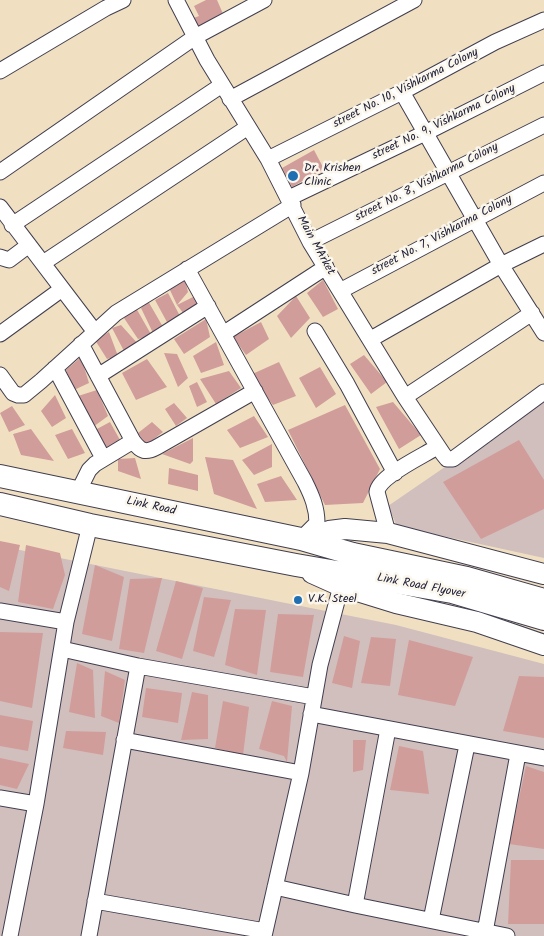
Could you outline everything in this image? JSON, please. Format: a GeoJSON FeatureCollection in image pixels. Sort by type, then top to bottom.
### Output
{"type":"FeatureCollection","features":[{"type":"Feature","properties":{"kind":"main road","name":"Link Road"},"geometry":{"type":"LineString","coordinates":[[0,476],[301,539]]}},
{"type":"Feature","properties":{"kind":"main road"},"geometry":{"type":"LineString","coordinates":[[0,504],[90,525]]}},
{"type":"Feature","properties":{"kind":"main road","name":"Link Road Flyover"},"geometry":{"type":"LineString","coordinates":[[90,525],[296,565],[350,580],[452,592],[544,619]]}},
{"type":"Feature","properties":{"kind":"main road","name":"Link Road Flyover"},"geometry":{"type":"LineString","coordinates":[[301,539],[353,554],[466,578],[544,600]]}},
{"type":"Feature","properties":{"kind":"street"},"geometry":{"type":"LineString","coordinates":[[0,71],[104,4],[123,0]]}},
{"type":"Feature","properties":{"kind":"street","name":"Main MArket"},"geometry":{"type":"LineString","coordinates":[[176,0],[230,99],[291,201],[310,242],[405,397],[438,447]]}},
{"type":"Feature","properties":{"kind":"street"},"geometry":{"type":"LineString","coordinates":[[3,164],[195,37],[264,0]]}},
{"type":"Feature","properties":{"kind":"street"},"geometry":{"type":"LineString","coordinates":[[230,99],[414,0]]}},
{"type":"Feature","properties":{"kind":"street","name":"street No. 10, Vishkarma Colony"},"geometry":{"type":"LineString","coordinates":[[268,160],[495,42],[544,20]]}},
{"type":"Feature","properties":{"kind":"street","name":"street No. 9, Vishkarma Colony"},"geometry":{"type":"LineString","coordinates":[[2,382],[13,393],[24,395],[116,313],[291,201],[544,73]]}},
{"type":"Feature","properties":{"kind":"street"},"geometry":{"type":"LineString","coordinates":[[12,225],[222,84]]}},
{"type":"Feature","properties":{"kind":"street"},"geometry":{"type":"LineString","coordinates":[[402,92],[501,265],[540,324],[405,397]]}},
{"type":"Feature","properties":{"kind":"street","name":"street No. 8, Vishkarma Colony"},"geometry":{"type":"LineString","coordinates":[[310,242],[544,125]]}},
{"type":"Feature","properties":{"kind":"street"},"geometry":{"type":"LineString","coordinates":[[43,263],[248,127]]}},
{"type":"Feature","properties":{"kind":"street","name":"street No. 7, Vishkarma Colony"},"geometry":{"type":"LineString","coordinates":[[340,290],[544,183]]}},
{"type":"Feature","properties":{"kind":"street"},"geometry":{"type":"LineString","coordinates":[[0,207],[95,332]]}},
{"type":"Feature","properties":{"kind":"street"},"geometry":{"type":"LineString","coordinates":[[371,339],[501,265],[544,244]]}},
{"type":"Feature","properties":{"kind":"street"},"geometry":{"type":"LineString","coordinates":[[0,258],[9,260],[29,245]]}},
{"type":"Feature","properties":{"kind":"street"},"geometry":{"type":"LineString","coordinates":[[223,334],[326,267]]}},
{"type":"Feature","properties":{"kind":"street"},"geometry":{"type":"LineString","coordinates":[[187,269],[306,482],[314,500],[317,523],[301,539]]}},
{"type":"Feature","properties":{"kind":"street"},"geometry":{"type":"LineString","coordinates":[[0,334],[62,289]]}},
{"type":"Feature","properties":{"kind":"street"},"geometry":{"type":"LineString","coordinates":[[98,376],[208,306]]}},
{"type":"Feature","properties":{"kind":"street"},"geometry":{"type":"LineString","coordinates":[[315,331],[347,384],[395,473]]}},
{"type":"Feature","properties":{"kind":"street"},"geometry":{"type":"LineString","coordinates":[[81,344],[133,441],[143,452],[149,451],[255,391]]}},
{"type":"Feature","properties":{"kind":"street"},"geometry":{"type":"LineString","coordinates":[[55,368],[104,458]]}},
{"type":"Feature","properties":{"kind":"street"},"geometry":{"type":"LineString","coordinates":[[388,533],[376,492],[377,487],[381,483],[438,447],[450,460],[544,392]]}},
{"type":"Feature","properties":{"kind":"street"},"geometry":{"type":"LineString","coordinates":[[78,492],[89,470],[104,458],[133,441]]}},
{"type":"Feature","properties":{"kind":"street"},"geometry":{"type":"LineString","coordinates":[[10,936],[36,804],[66,622],[90,525]]}},
{"type":"Feature","properties":{"kind":"street"},"geometry":{"type":"LineString","coordinates":[[301,539],[329,531],[345,529],[388,533],[544,574]]}},
{"type":"Feature","properties":{"kind":"street"},"geometry":{"type":"LineString","coordinates":[[95,901],[264,934],[301,773],[320,665],[350,580],[396,604],[477,622],[544,645]]}},
{"type":"Feature","properties":{"kind":"street"},"geometry":{"type":"LineString","coordinates":[[0,611],[66,622]]}},
{"type":"Feature","properties":{"kind":"street"},"geometry":{"type":"LineString","coordinates":[[62,649],[138,666],[314,697]]}},
{"type":"Feature","properties":{"kind":"street"},"geometry":{"type":"LineString","coordinates":[[89,936],[138,666]]}},
{"type":"Feature","properties":{"kind":"street"},"geometry":{"type":"LineString","coordinates":[[311,714],[466,745],[544,758]]}},
{"type":"Feature","properties":{"kind":"street"},"geometry":{"type":"LineString","coordinates":[[355,906],[388,730]]}},
{"type":"Feature","properties":{"kind":"street"},"geometry":{"type":"LineString","coordinates":[[124,740],[301,773]]}},
{"type":"Feature","properties":{"kind":"street"},"geometry":{"type":"LineString","coordinates":[[431,920],[466,745]]}},
{"type":"Feature","properties":{"kind":"street"},"geometry":{"type":"LineString","coordinates":[[485,932],[518,754]]}},
{"type":"Feature","properties":{"kind":"street"},"geometry":{"type":"LineString","coordinates":[[0,798],[36,804]]}},
{"type":"Feature","properties":{"kind":"street"},"geometry":{"type":"LineString","coordinates":[[274,887],[355,906],[507,936]]}},
{"type":"Feature","properties":{"kind":"shaded area"},"geometry":{"type":"Polygon","coordinates":[[[544,399],[544,558],[397,526],[388,506],[544,399]]]}},
{"type":"Feature","properties":{"kind":"shaded area"},"geometry":{"type":"Polygon","coordinates":[[[0,546],[396,625],[544,664],[544,936],[0,936],[0,546]]]}},
{"type":"Feature","properties":{"kind":"building"},"geometry":{"type":"Polygon","coordinates":[[[206,0],[217,0],[224,16],[196,29],[191,19],[199,16],[194,6],[206,0]]]}},
{"type":"Feature","properties":{"kind":"building"},"geometry":{"type":"Polygon","coordinates":[[[314,150],[324,169],[292,187],[282,168],[314,150]]]}},
{"type":"Feature","properties":{"kind":"building"},"geometry":{"type":"Polygon","coordinates":[[[185,279],[188,292],[177,305],[169,288],[185,279]]]}},
{"type":"Feature","properties":{"kind":"building"},"geometry":{"type":"Polygon","coordinates":[[[323,280],[338,309],[323,317],[307,293],[323,280]]]}},
{"type":"Feature","properties":{"kind":"building"},"geometry":{"type":"Polygon","coordinates":[[[168,293],[181,318],[168,324],[155,300],[168,293]]]}},
{"type":"Feature","properties":{"kind":"building"},"geometry":{"type":"Polygon","coordinates":[[[195,296],[199,305],[184,314],[177,305],[195,296]]]}},
{"type":"Feature","properties":{"kind":"building"},"geometry":{"type":"Polygon","coordinates":[[[296,296],[310,318],[291,338],[277,316],[296,296]]]}},
{"type":"Feature","properties":{"kind":"building"},"geometry":{"type":"Polygon","coordinates":[[[148,301],[163,327],[153,333],[141,308],[148,301]]]}},
{"type":"Feature","properties":{"kind":"building"},"geometry":{"type":"Polygon","coordinates":[[[136,308],[152,336],[138,339],[124,318],[136,308]]]}},
{"type":"Feature","properties":{"kind":"building"},"geometry":{"type":"Polygon","coordinates":[[[206,319],[210,337],[184,354],[174,339],[206,319]]]}},
{"type":"Feature","properties":{"kind":"building"},"geometry":{"type":"Polygon","coordinates":[[[261,322],[269,339],[246,355],[233,337],[261,322]]]}},
{"type":"Feature","properties":{"kind":"building"},"geometry":{"type":"Polygon","coordinates":[[[121,325],[139,345],[125,353],[112,328],[121,325]]]}},
{"type":"Feature","properties":{"kind":"building"},"geometry":{"type":"Polygon","coordinates":[[[109,332],[118,356],[107,359],[95,340],[109,332]]]}},
{"type":"Feature","properties":{"kind":"building"},"geometry":{"type":"Polygon","coordinates":[[[216,342],[224,365],[201,373],[193,356],[216,342]]]}},
{"type":"Feature","properties":{"kind":"building"},"geometry":{"type":"Polygon","coordinates":[[[164,353],[177,354],[188,378],[178,387],[164,353]]]}},
{"type":"Feature","properties":{"kind":"building"},"geometry":{"type":"Polygon","coordinates":[[[364,355],[387,382],[371,394],[350,364],[364,355]]]}},
{"type":"Feature","properties":{"kind":"building"},"geometry":{"type":"Polygon","coordinates":[[[81,357],[89,383],[74,390],[66,370],[81,357]]]}},
{"type":"Feature","properties":{"kind":"building"},"geometry":{"type":"Polygon","coordinates":[[[147,359],[167,387],[136,400],[122,373],[147,359]]]}},
{"type":"Feature","properties":{"kind":"building"},"geometry":{"type":"Polygon","coordinates":[[[279,362],[296,396],[273,405],[250,375],[279,362]]]}},
{"type":"Feature","properties":{"kind":"building"},"geometry":{"type":"Polygon","coordinates":[[[320,367],[336,394],[316,408],[299,378],[320,367]]]}},
{"type":"Feature","properties":{"kind":"building"},"geometry":{"type":"Polygon","coordinates":[[[229,371],[241,388],[216,404],[200,379],[229,371]]]}},
{"type":"Feature","properties":{"kind":"building"},"geometry":{"type":"Polygon","coordinates":[[[197,382],[207,402],[197,407],[189,386],[197,382]]]}},
{"type":"Feature","properties":{"kind":"building"},"geometry":{"type":"Polygon","coordinates":[[[97,390],[108,416],[93,427],[78,396],[97,390]]]}},
{"type":"Feature","properties":{"kind":"building"},"geometry":{"type":"Polygon","coordinates":[[[55,395],[66,418],[52,427],[41,411],[55,395]]]}},
{"type":"Feature","properties":{"kind":"building"},"geometry":{"type":"Polygon","coordinates":[[[393,402],[421,435],[399,449],[376,407],[393,402]]]}},
{"type":"Feature","properties":{"kind":"building"},"geometry":{"type":"Polygon","coordinates":[[[174,403],[187,418],[176,426],[165,409],[174,403]]]}},
{"type":"Feature","properties":{"kind":"building"},"geometry":{"type":"Polygon","coordinates":[[[345,405],[380,469],[363,503],[325,505],[288,430],[345,405]]]}},
{"type":"Feature","properties":{"kind":"building"},"geometry":{"type":"Polygon","coordinates":[[[12,406],[25,425],[9,432],[0,413],[12,406]]]}},
{"type":"Feature","properties":{"kind":"building"},"geometry":{"type":"Polygon","coordinates":[[[254,416],[268,437],[240,448],[227,430],[254,416]]]}},
{"type":"Feature","properties":{"kind":"building"},"geometry":{"type":"Polygon","coordinates":[[[110,422],[120,440],[105,450],[95,430],[110,422]]]}},
{"type":"Feature","properties":{"kind":"building"},"geometry":{"type":"Polygon","coordinates":[[[152,422],[163,432],[146,445],[138,433],[152,422]]]}},
{"type":"Feature","properties":{"kind":"building"},"geometry":{"type":"Polygon","coordinates":[[[31,429],[54,461],[21,455],[13,434],[31,429]]]}},
{"type":"Feature","properties":{"kind":"building"},"geometry":{"type":"Polygon","coordinates":[[[72,429],[85,453],[68,459],[55,435],[72,429]]]}},
{"type":"Feature","properties":{"kind":"building"},"geometry":{"type":"Polygon","coordinates":[[[193,438],[193,461],[190,464],[162,454],[193,438]]]}},
{"type":"Feature","properties":{"kind":"building"},"geometry":{"type":"Polygon","coordinates":[[[519,440],[544,480],[544,509],[481,539],[443,482],[519,440]]]}},
{"type":"Feature","properties":{"kind":"building"},"geometry":{"type":"Polygon","coordinates":[[[272,444],[272,467],[254,475],[242,460],[272,444]]]}},
{"type":"Feature","properties":{"kind":"building"},"geometry":{"type":"Polygon","coordinates":[[[205,457],[233,460],[257,509],[214,494],[205,457]]]}},
{"type":"Feature","properties":{"kind":"building"},"geometry":{"type":"Polygon","coordinates":[[[135,458],[141,479],[118,471],[118,459],[135,458]]]}},
{"type":"Feature","properties":{"kind":"building"},"geometry":{"type":"Polygon","coordinates":[[[169,468],[198,475],[198,491],[168,484],[169,468]]]}},
{"type":"Feature","properties":{"kind":"building"},"geometry":{"type":"Polygon","coordinates":[[[281,476],[297,500],[265,502],[257,484],[281,476]]]}},
{"type":"Feature","properties":{"kind":"building"},"geometry":{"type":"Polygon","coordinates":[[[0,541],[20,545],[9,591],[0,587],[0,541]]]}},
{"type":"Feature","properties":{"kind":"building"},"geometry":{"type":"Polygon","coordinates":[[[26,545],[60,553],[65,575],[53,609],[18,602],[26,545]]]}},
{"type":"Feature","properties":{"kind":"building"},"geometry":{"type":"Polygon","coordinates":[[[95,565],[124,577],[112,641],[82,634],[95,565]]]}},
{"type":"Feature","properties":{"kind":"building"},"geometry":{"type":"Polygon","coordinates":[[[162,578],[144,653],[119,649],[130,579],[162,578]]]}},
{"type":"Feature","properties":{"kind":"building"},"geometry":{"type":"Polygon","coordinates":[[[176,581],[203,588],[182,659],[156,651],[176,581]]]}},
{"type":"Feature","properties":{"kind":"building"},"geometry":{"type":"Polygon","coordinates":[[[204,597],[231,600],[214,657],[193,651],[204,597]]]}},
{"type":"Feature","properties":{"kind":"building"},"geometry":{"type":"Polygon","coordinates":[[[235,609],[266,610],[257,675],[225,665],[235,609]]]}},
{"type":"Feature","properties":{"kind":"building"},"geometry":{"type":"Polygon","coordinates":[[[278,614],[314,615],[303,677],[270,672],[278,614]]]}},
{"type":"Feature","properties":{"kind":"building"},"geometry":{"type":"Polygon","coordinates":[[[0,632],[43,633],[32,708],[0,701],[0,632]]]}},
{"type":"Feature","properties":{"kind":"building"},"geometry":{"type":"Polygon","coordinates":[[[344,636],[360,641],[352,688],[332,683],[344,636]]]}},
{"type":"Feature","properties":{"kind":"building"},"geometry":{"type":"Polygon","coordinates":[[[371,637],[396,639],[390,686],[361,683],[371,637]]]}},
{"type":"Feature","properties":{"kind":"building"},"geometry":{"type":"Polygon","coordinates":[[[409,640],[473,657],[455,706],[398,695],[409,640]]]}},
{"type":"Feature","properties":{"kind":"building"},"geometry":{"type":"Polygon","coordinates":[[[77,663],[93,670],[95,718],[69,712],[77,663]]]}},
{"type":"Feature","properties":{"kind":"building"},"geometry":{"type":"Polygon","coordinates":[[[105,671],[125,680],[119,723],[101,716],[105,671]]]}},
{"type":"Feature","properties":{"kind":"building"},"geometry":{"type":"Polygon","coordinates":[[[519,676],[544,677],[544,738],[503,731],[519,676]]]}},
{"type":"Feature","properties":{"kind":"building"},"geometry":{"type":"Polygon","coordinates":[[[146,688],[182,693],[178,723],[142,717],[146,688]]]}},
{"type":"Feature","properties":{"kind":"building"},"geometry":{"type":"Polygon","coordinates":[[[192,692],[208,695],[208,739],[181,740],[192,692]]]}},
{"type":"Feature","properties":{"kind":"building"},"geometry":{"type":"Polygon","coordinates":[[[223,701],[249,707],[243,755],[215,748],[223,701]]]}},
{"type":"Feature","properties":{"kind":"building"},"geometry":{"type":"Polygon","coordinates":[[[272,701],[292,706],[287,762],[284,756],[259,749],[272,701]]]}},
{"type":"Feature","properties":{"kind":"building"},"geometry":{"type":"Polygon","coordinates":[[[0,715],[33,721],[28,751],[0,746],[0,715]]]}},
{"type":"Feature","properties":{"kind":"building"},"geometry":{"type":"Polygon","coordinates":[[[66,731],[106,732],[103,755],[63,748],[66,731]]]}},
{"type":"Feature","properties":{"kind":"building"},"geometry":{"type":"Polygon","coordinates":[[[353,740],[366,740],[363,770],[353,772],[353,740]]]}},
{"type":"Feature","properties":{"kind":"building"},"geometry":{"type":"Polygon","coordinates":[[[399,746],[423,751],[429,794],[390,790],[399,746]]]}},
{"type":"Feature","properties":{"kind":"building"},"geometry":{"type":"Polygon","coordinates":[[[0,758],[29,764],[17,789],[0,785],[0,758]]]}},
{"type":"Feature","properties":{"kind":"building"},"geometry":{"type":"Polygon","coordinates":[[[526,766],[544,772],[544,849],[509,844],[526,766]]]}},
{"type":"Feature","properties":{"kind":"building"},"geometry":{"type":"Polygon","coordinates":[[[511,860],[544,860],[544,924],[508,924],[511,860]]]}},
{"type":"Feature","properties":{"kind":"place","name":"Dr. Krishen Clinic"},"geometry":{"type":"Point","coordinates":[293,176]}},
{"type":"Feature","properties":{"kind":"place","name":"V.K. Steel"},"geometry":{"type":"Point","coordinates":[298,600]}}]}
